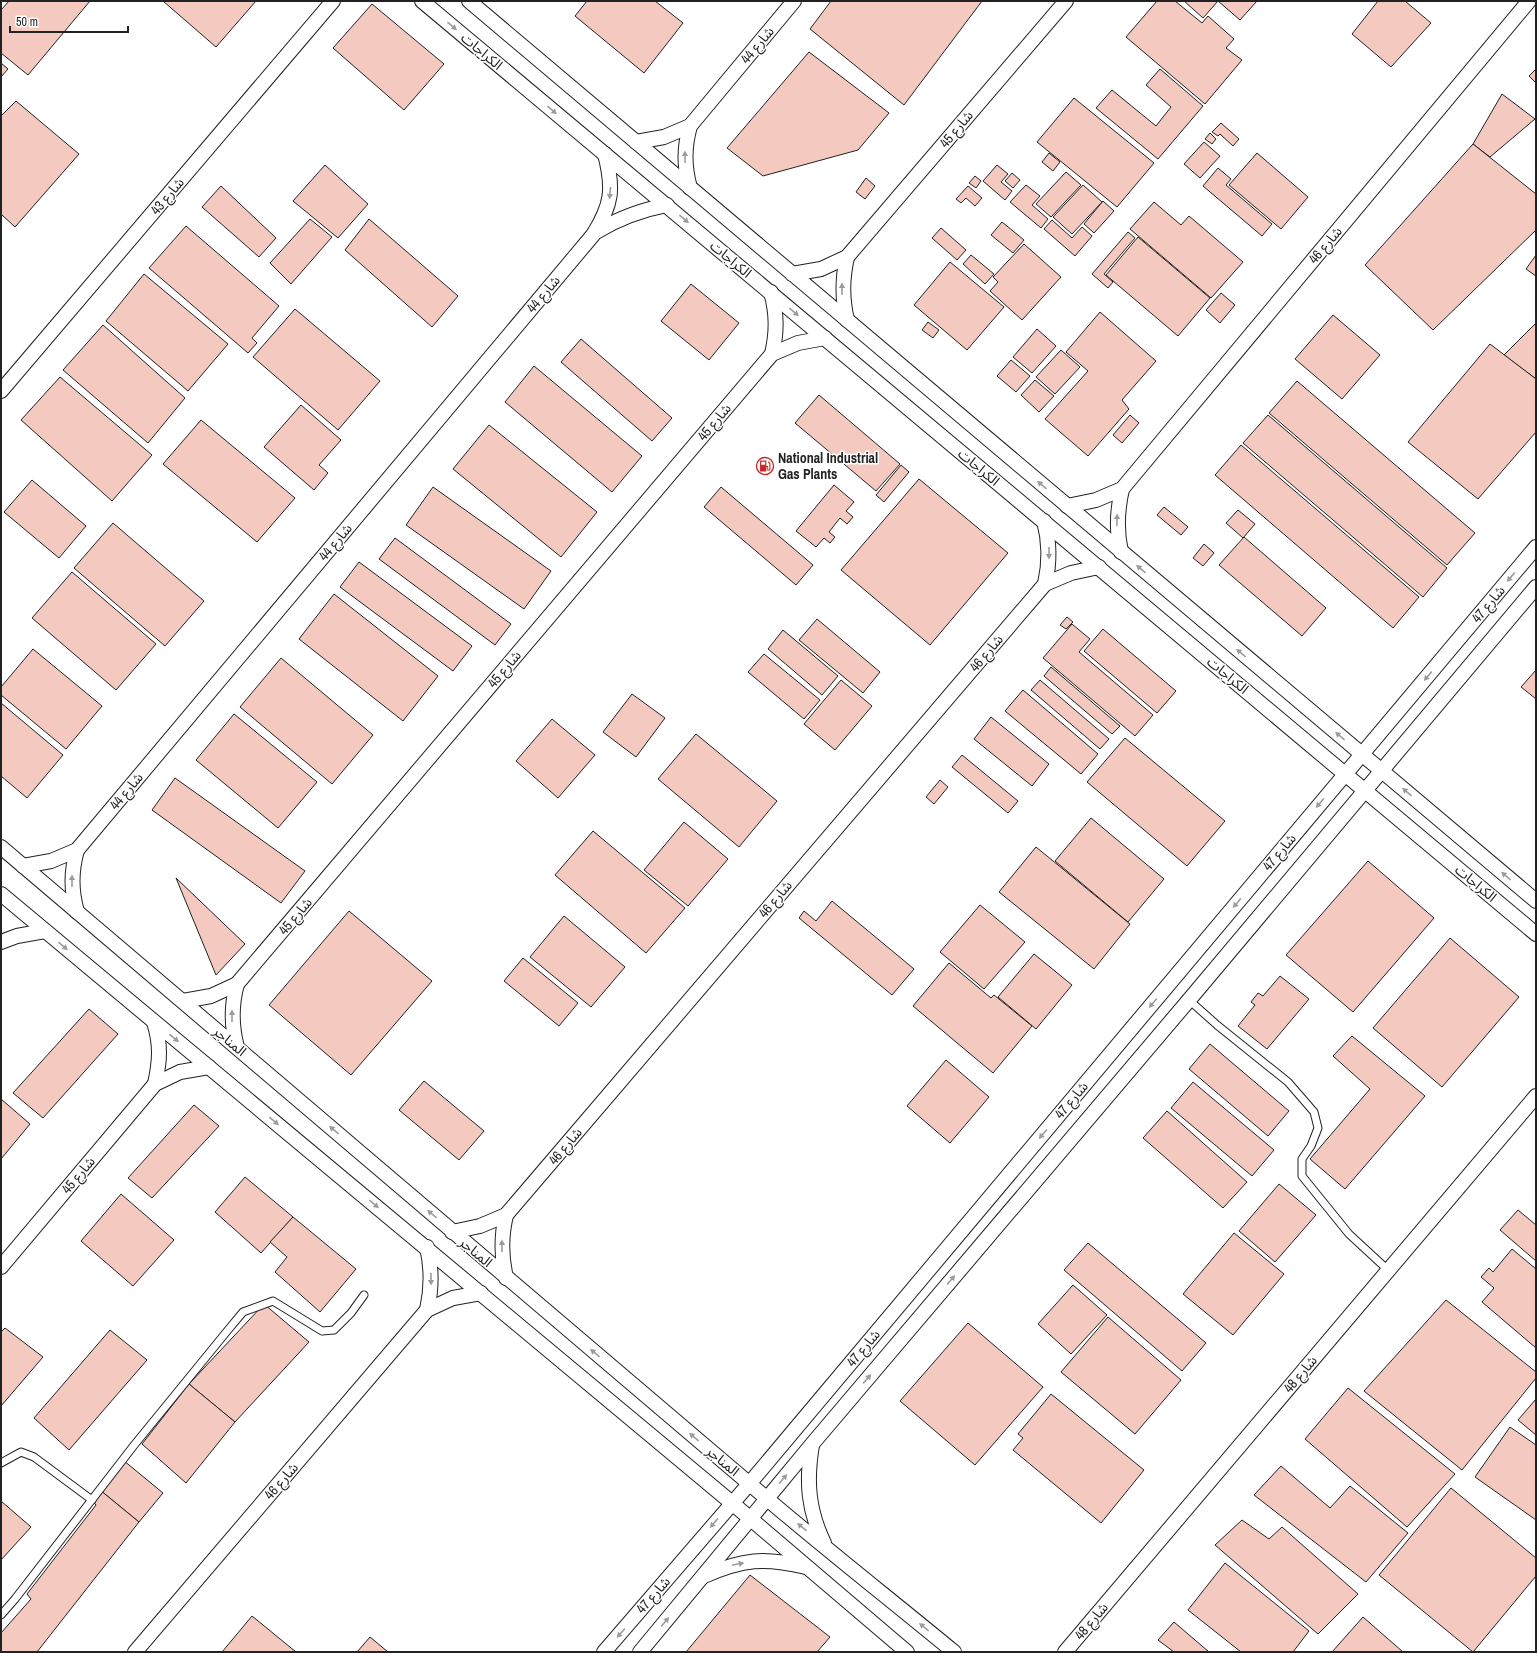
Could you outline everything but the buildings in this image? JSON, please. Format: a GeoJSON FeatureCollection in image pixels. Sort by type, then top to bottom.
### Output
{"type":"FeatureCollection","features":[{"type":"Feature","properties":{"kind":"street","name":"شارع 43"},"geometry":{"type":"LineString","coordinates":[[1,391],[333,1]]}},
{"type":"Feature","properties":{"kind":"street","name":"الكراجات"},"geometry":{"type":"LineString","coordinates":[[422,1],[1345,774],[1365,789],[1536,934]]}},
{"type":"Feature","properties":{"kind":"street","name":"الكراجات"},"geometry":{"type":"LineString","coordinates":[[469,1],[1536,902]]}},
{"type":"Feature","properties":{"kind":"street","name":"شارع 44"},"geometry":{"type":"LineString","coordinates":[[690,188],[684,157],[690,126],[794,1]]}},
{"type":"Feature","properties":{"kind":"street","name":"شارع 45"},"geometry":{"type":"LineString","coordinates":[[792,274],[821,269],[847,257],[1066,1]]}},
{"type":"Feature","properties":{"kind":"street","name":"شارع 46"},"geometry":{"type":"LineString","coordinates":[[1122,552],[1118,536],[1117,520],[1118,504],[1122,489],[1529,1]]}},
{"type":"Feature","properties":{"kind":"street","name":"شارع 44"},"geometry":{"type":"LineString","coordinates":[[636,142],[664,137],[690,126]]}},
{"type":"Feature","properties":{"kind":"street","name":"شارع 44"},"geometry":{"type":"LineString","coordinates":[[77,912],[71,881],[72,865],[76,850],[593,235],[604,217],[610,196],[611,175],[605,154]]}},
{"type":"Feature","properties":{"kind":"street","name":"شارع 44"},"geometry":{"type":"LineString","coordinates":[[593,235],[628,215],[647,208],[667,205]]}},
{"type":"Feature","properties":{"kind":"street","name":"شارع 45"},"geometry":{"type":"LineString","coordinates":[[847,257],[843,273],[842,289],[843,305],[847,320]]}},
{"type":"Feature","properties":{"kind":"street"},"geometry":{"type":"LineString","coordinates":[[771,292],[777,323],[772,354]]}},
{"type":"Feature","properties":{"kind":"street","name":"شارع 45"},"geometry":{"type":"LineString","coordinates":[[183,1001],[211,996],[237,984],[772,354],[798,343],[825,338]]}},
{"type":"Feature","properties":{"kind":"street","name":"شارع 46"},"geometry":{"type":"LineString","coordinates":[[1067,506],[1096,500],[1122,489]]}},
{"type":"Feature","properties":{"kind":"street"},"geometry":{"type":"LineString","coordinates":[[1044,521],[1050,553],[1045,584]]}},
{"type":"Feature","properties":{"kind":"street","name":"شارع 47"},"geometry":{"type":"LineString","coordinates":[[604,1652],[750,1484],[1536,547]]}},
{"type":"Feature","properties":{"kind":"street","name":"شارع 46"},"geometry":{"type":"LineString","coordinates":[[506,1278],[502,1262],[501,1246],[502,1230],[506,1215],[1045,584],[1071,573],[1099,567]]}},
{"type":"Feature","properties":{"kind":"street","name":"شارع 47"},"geometry":{"type":"LineString","coordinates":[[640,1652],[813,1443],[1189,1000],[1536,587]]}},
{"type":"Feature","properties":{"kind":"street","name":"المناجر"},"geometry":{"type":"LineString","coordinates":[[1,847],[767,1499],[954,1652]]}},
{"type":"Feature","properties":{"kind":"street","name":"شارع 44"},"geometry":{"type":"LineString","coordinates":[[23,866],[51,861],[76,850]]}},
{"type":"Feature","properties":{"kind":"street","name":"المناجر"},"geometry":{"type":"LineString","coordinates":[[1,894],[427,1247],[809,1567],[907,1652]]}},
{"type":"Feature","properties":{"kind":"street"},"geometry":{"type":"LineString","coordinates":[[1,942],[17,936],[45,931]]}},
{"type":"Feature","properties":{"kind":"street","name":"شارع 45"},"geometry":{"type":"LineString","coordinates":[[237,984],[233,1000],[232,1016],[233,1031],[237,1047]]}},
{"type":"Feature","properties":{"kind":"street"},"geometry":{"type":"LineString","coordinates":[[154,1022],[160,1053],[155,1084]]}},
{"type":"Feature","properties":{"kind":"street","name":"شارع 45"},"geometry":{"type":"LineString","coordinates":[[1,1267],[155,1084],[180,1072],[209,1067]]}},
{"type":"Feature","properties":{"kind":"street","name":"شارع 48"},"geometry":{"type":"LineString","coordinates":[[1065,1652],[1536,1096]]}},
{"type":"Feature","properties":{"kind":"street","name":"شارع 46"},"geometry":{"type":"LineString","coordinates":[[452,1232],[480,1226],[506,1215]]}},
{"type":"Feature","properties":{"kind":"street","name":"شارع 46"},"geometry":{"type":"LineString","coordinates":[[427,1247],[431,1263],[432,1279],[431,1294],[427,1310]]}},
{"type":"Feature","properties":{"kind":"street","name":"شارع 46"},"geometry":{"type":"LineString","coordinates":[[135,1652],[427,1310],[453,1298],[481,1293]]}},
{"type":"Feature","properties":{"kind":"street"},"geometry":{"type":"LineString","coordinates":[[813,1443],[809,1464],[808,1486],[811,1507],[817,1528],[826,1547]]}},
{"type":"Feature","properties":{"kind":"street"},"geometry":{"type":"LineString","coordinates":[[702,1577],[727,1566],[754,1561],[782,1561],[809,1567]]}},
{"type":"Feature","properties":{"kind":"lane"},"geometry":{"type":"LineString","coordinates":[[1189,1000],[1217,1025],[1288,1082],[1314,1112],[1318,1128],[1311,1146],[1302,1159],[1302,1176],[1349,1234],[1388,1270]]}},
{"type":"Feature","properties":{"kind":"lane"},"geometry":{"type":"LineString","coordinates":[[1,1615],[196,1368],[243,1312],[273,1301],[322,1331],[334,1330],[351,1313],[364,1295]]}},
{"type":"Feature","properties":{"kind":"lane"},"geometry":{"type":"LineString","coordinates":[[1,1463],[21,1452],[34,1457],[92,1500]]}},
{"type":"Feature","properties":{"kind":"place","name":"National Industrial Gas Plants"},"geometry":{"type":"Point","coordinates":[765,466]}}]}
